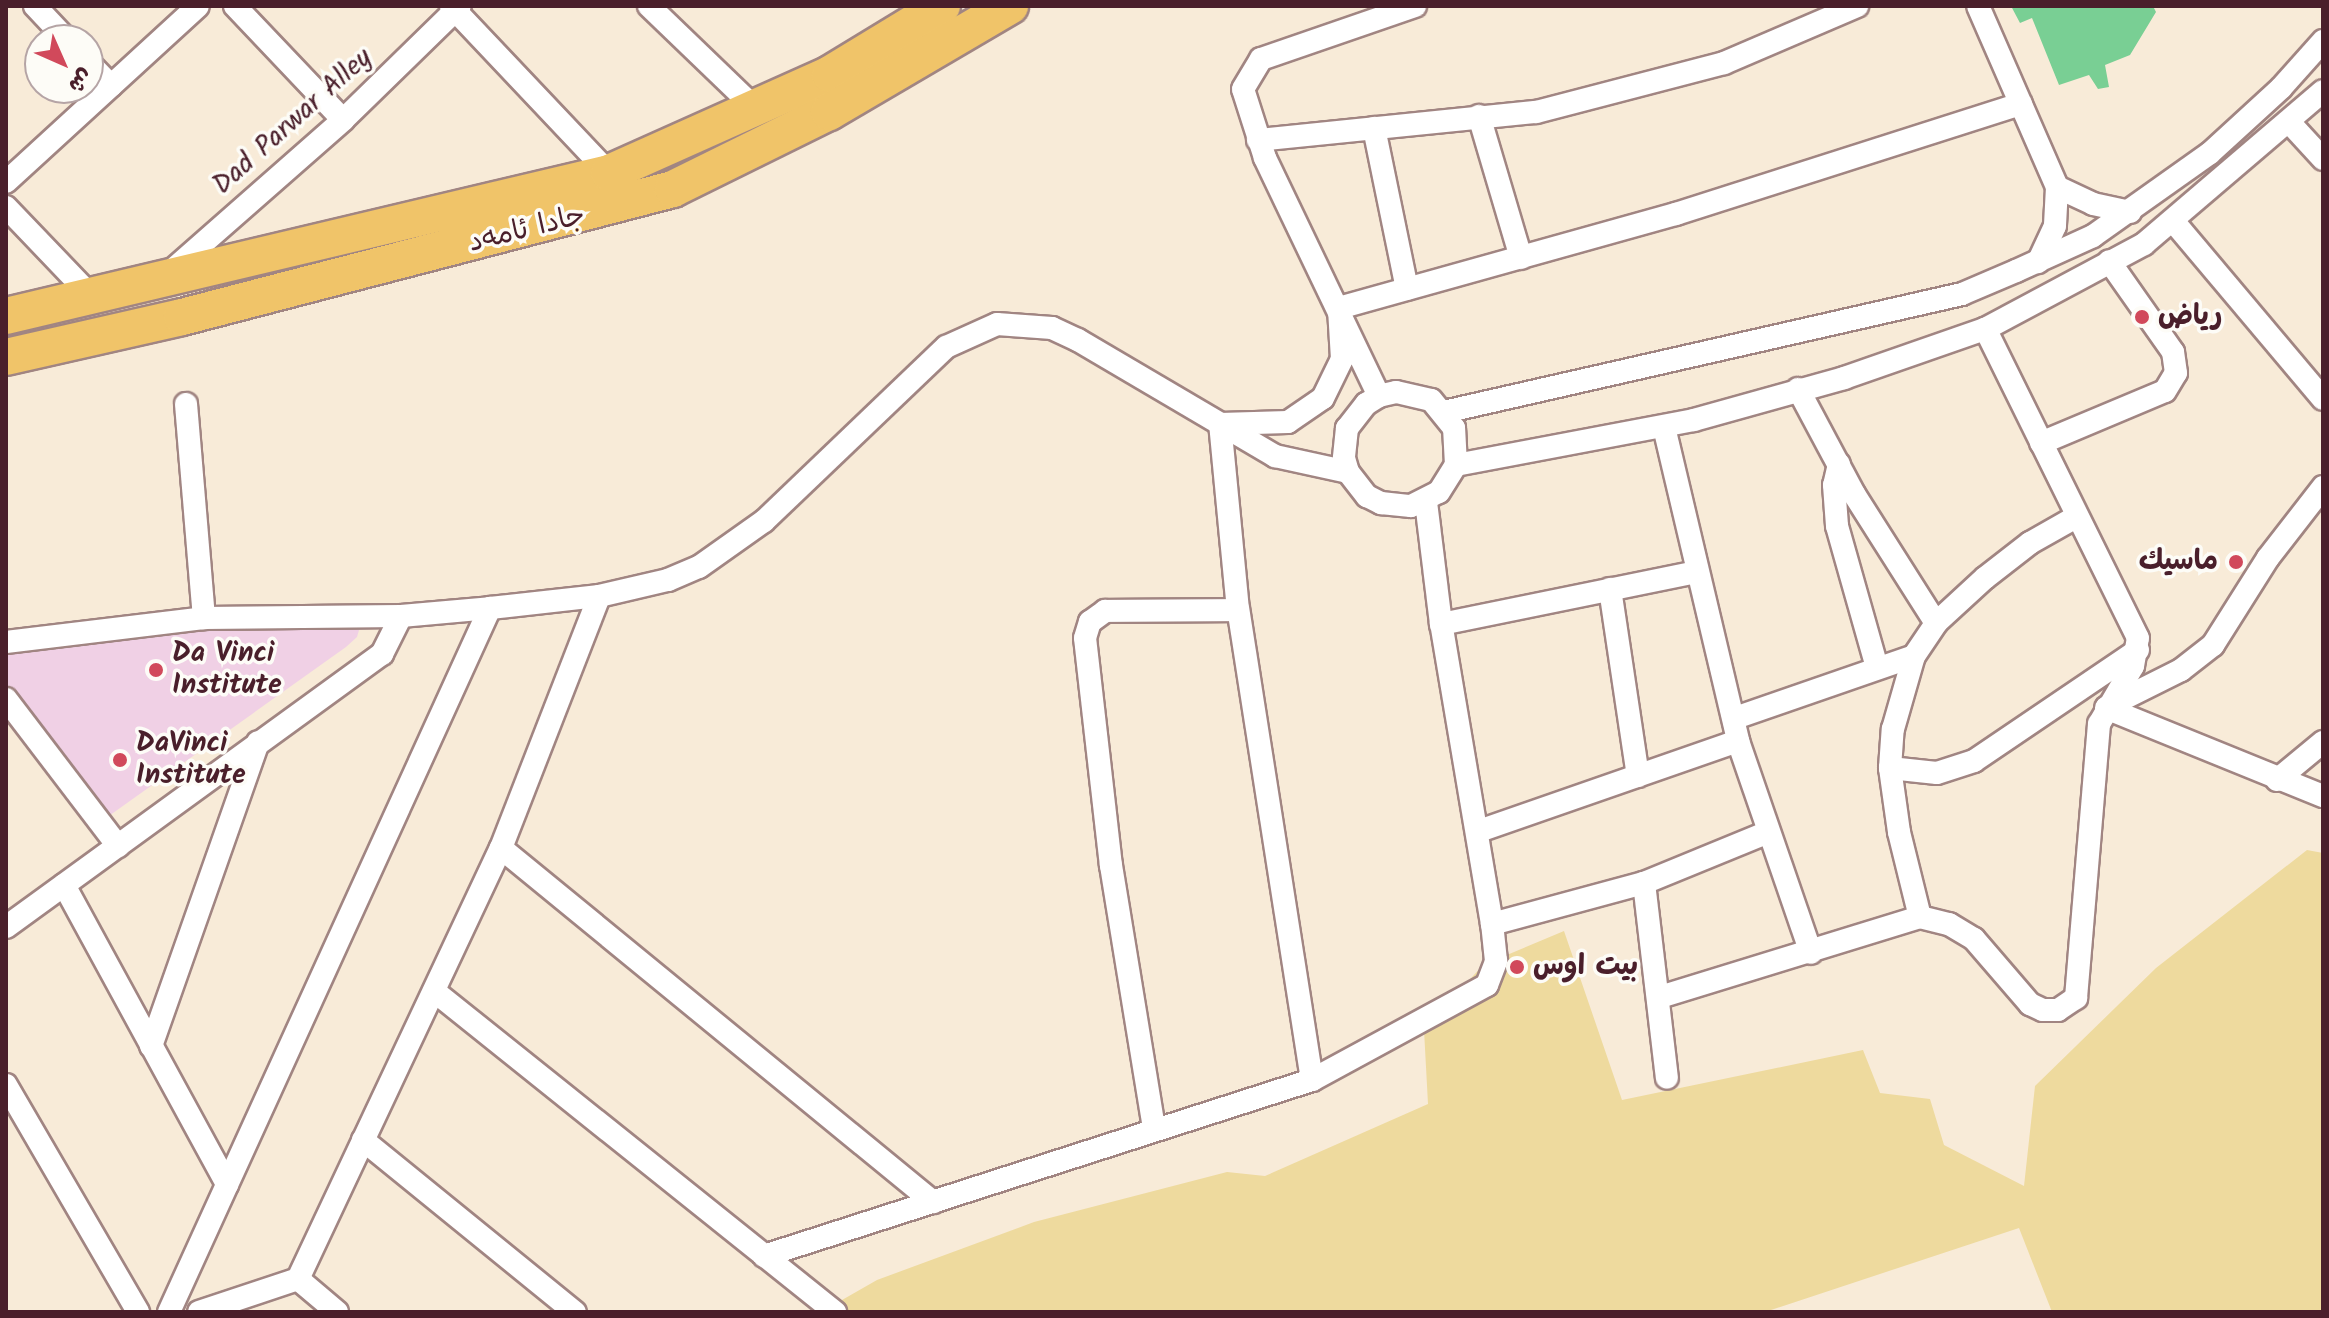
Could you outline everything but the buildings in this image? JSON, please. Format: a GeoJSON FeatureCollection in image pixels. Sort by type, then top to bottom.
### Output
{"type":"FeatureCollection","features":[{"type":"Feature","properties":{"kind":"main road","name":"جادا ئامەد"},"geometry":{"type":"LineString","coordinates":[[6,316],[609,173],[757,110],[830,74],[942,6]]}},
{"type":"Feature","properties":{"kind":"main road","name":"جادا ئامەد"},"geometry":{"type":"LineString","coordinates":[[6,357],[182,317],[673,189],[853,99],[1010,6]]}},
{"type":"Feature","properties":{"kind":"street"},"geometry":{"type":"LineString","coordinates":[[35,6],[52,24]]}},
{"type":"Feature","properties":{"kind":"street"},"geometry":{"type":"LineString","coordinates":[[6,182],[198,6]]}},
{"type":"Feature","properties":{"kind":"street"},"geometry":{"type":"LineString","coordinates":[[235,6],[343,120]]}},
{"type":"Feature","properties":{"kind":"street"},"geometry":{"type":"LineString","coordinates":[[649,6],[757,110]]}},
{"type":"Feature","properties":{"kind":"street"},"geometry":{"type":"LineString","coordinates":[[1379,396],[1258,140],[1243,89],[1261,59],[1415,6]]}},
{"type":"Feature","properties":{"kind":"street"},"geometry":{"type":"LineString","coordinates":[[1258,140],[1536,112],[1664,81],[1782,42],[1857,6]]}},
{"type":"Feature","properties":{"kind":"street"},"geometry":{"type":"LineString","coordinates":[[1978,6],[2057,187],[2055,226],[2038,262]]}},
{"type":"Feature","properties":{"kind":"street"},"geometry":{"type":"LineString","coordinates":[[456,8],[609,173]]}},
{"type":"Feature","properties":{"kind":"street","name":"Dad Parwar Alley"},"geometry":{"type":"LineString","coordinates":[[163,279],[343,120],[456,8]]}},
{"type":"Feature","properties":{"kind":"street"},"geometry":{"type":"LineString","coordinates":[[1444,412],[1962,294],[2038,262],[2130,212],[2246,122],[2323,41]]}},
{"type":"Feature","properties":{"kind":"street"},"geometry":{"type":"LineString","coordinates":[[104,79],[111,86]]}},
{"type":"Feature","properties":{"kind":"street"},"geometry":{"type":"LineString","coordinates":[[1456,465],[1664,427],[1798,389],[1985,329],[2174,222],[2323,91]]}},
{"type":"Feature","properties":{"kind":"street"},"geometry":{"type":"LineString","coordinates":[[1339,308],[1521,258],[2021,104]]}},
{"type":"Feature","properties":{"kind":"street"},"geometry":{"type":"LineString","coordinates":[[1479,116],[1521,258]]}},
{"type":"Feature","properties":{"kind":"street"},"geometry":{"type":"LineString","coordinates":[[2289,122],[2323,159]]}},
{"type":"Feature","properties":{"kind":"street"},"geometry":{"type":"LineString","coordinates":[[1374,128],[1407,289]]}},
{"type":"Feature","properties":{"kind":"street"},"geometry":{"type":"LineString","coordinates":[[2057,187],[2093,204],[2130,212]]}},
{"type":"Feature","properties":{"kind":"street"},"geometry":{"type":"LineString","coordinates":[[6,207],[91,296]]}},
{"type":"Feature","properties":{"kind":"street"},"geometry":{"type":"LineString","coordinates":[[2174,222],[2323,399]]}},
{"type":"Feature","properties":{"kind":"street"},"geometry":{"type":"LineString","coordinates":[[2041,443],[2165,391],[2176,373],[2173,352],[2109,261]]}},
{"type":"Feature","properties":{"kind":"street"},"geometry":{"type":"LineString","coordinates":[[1220,424],[1288,422],[1323,398],[1342,359],[1339,308]]}},
{"type":"Feature","properties":{"kind":"street"},"geometry":{"type":"LineString","coordinates":[[6,642],[204,618],[401,616],[490,608],[599,596],[668,580],[733,547],[946,347],[997,324],[1052,328],[1275,456],[1348,472]]}},
{"type":"Feature","properties":{"kind":"street"},"geometry":{"type":"LineString","coordinates":[[1660,997],[1920,917],[1949,924],[1974,939],[2030,1004],[2043,1010],[2058,1010],[2076,998],[2097,740],[2106,708],[2138,650],[2134,625],[2076,517],[1985,329]]}},
{"type":"Feature","properties":{"kind":"street"},"geometry":{"type":"LineString","coordinates":[[1798,389],[1839,464],[1936,623]]}},
{"type":"Feature","properties":{"kind":"street"},"geometry":{"type":"LineString","coordinates":[[1414,394],[1444,412],[1457,440],[1456,465],[1439,492],[1411,506],[1381,503],[1367,496],[1348,472],[1347,428],[1355,414],[1379,396],[1414,394]]}},
{"type":"Feature","properties":{"kind":"street"},"geometry":{"type":"LineString","coordinates":[[186,404],[204,618]]}},
{"type":"Feature","properties":{"kind":"street"},"geometry":{"type":"LineString","coordinates":[[1220,424],[1238,610],[1312,1080]]}},
{"type":"Feature","properties":{"kind":"street"},"geometry":{"type":"LineString","coordinates":[[1664,427],[1738,741],[1766,833],[1811,953]]}},
{"type":"Feature","properties":{"kind":"street"},"geometry":{"type":"LineString","coordinates":[[1839,464],[1834,485],[1837,526],[1877,667]]}},
{"type":"Feature","properties":{"kind":"street"},"geometry":{"type":"LineString","coordinates":[[2106,708],[2181,670],[2213,645],[2268,558],[2323,487]]}},
{"type":"Feature","properties":{"kind":"street"},"geometry":{"type":"LineString","coordinates":[[764,1256],[1154,1128],[1312,1080],[1487,985],[1496,961],[1492,924],[1479,831],[1441,624],[1426,501]]}},
{"type":"Feature","properties":{"kind":"street"},"geometry":{"type":"LineString","coordinates":[[1920,917],[1899,832],[1890,768],[1895,717],[1914,656],[1936,623],[2014,553],[2076,517]]}},
{"type":"Feature","properties":{"kind":"street"},"geometry":{"type":"LineString","coordinates":[[1441,624],[1697,572]]}},
{"type":"Feature","properties":{"kind":"street"},"geometry":{"type":"LineString","coordinates":[[1610,589],[1638,776]]}},
{"type":"Feature","properties":{"kind":"street"},"geometry":{"type":"LineString","coordinates":[[199,1312],[224,1308],[298,1279],[501,848],[599,596]]}},
{"type":"Feature","properties":{"kind":"street"},"geometry":{"type":"LineString","coordinates":[[169,1312],[490,608]]}},
{"type":"Feature","properties":{"kind":"street"},"geometry":{"type":"LineString","coordinates":[[1154,1128],[1111,866],[1085,638],[1090,622],[1105,611],[1238,610]]}},
{"type":"Feature","properties":{"kind":"street"},"geometry":{"type":"LineString","coordinates":[[6,927],[382,654],[401,616]]}},
{"type":"Feature","properties":{"kind":"street"},"geometry":{"type":"LineString","coordinates":[[1890,768],[1937,773],[1974,761],[2138,650]]}},
{"type":"Feature","properties":{"kind":"street"},"geometry":{"type":"LineString","coordinates":[[1735,718],[1914,656]]}},
{"type":"Feature","properties":{"kind":"street"},"geometry":{"type":"LineString","coordinates":[[6,699],[118,846]]}},
{"type":"Feature","properties":{"kind":"street"},"geometry":{"type":"LineString","coordinates":[[2106,708],[2277,780],[2323,796]]}},
{"type":"Feature","properties":{"kind":"street"},"geometry":{"type":"LineString","coordinates":[[1479,831],[1738,741]]}},
{"type":"Feature","properties":{"kind":"street"},"geometry":{"type":"LineString","coordinates":[[151,1046],[258,742]]}},
{"type":"Feature","properties":{"kind":"street"},"geometry":{"type":"LineString","coordinates":[[2277,780],[2323,742]]}},
{"type":"Feature","properties":{"kind":"street"},"geometry":{"type":"LineString","coordinates":[[1492,924],[1644,883],[1766,833]]}},
{"type":"Feature","properties":{"kind":"street"},"geometry":{"type":"LineString","coordinates":[[501,848],[933,1202]]}},
{"type":"Feature","properties":{"kind":"street"},"geometry":{"type":"LineString","coordinates":[[1644,883],[1660,997],[1667,1078]]}},
{"type":"Feature","properties":{"kind":"street"},"geometry":{"type":"LineString","coordinates":[[64,885],[227,1184]]}},
{"type":"Feature","properties":{"kind":"street"},"geometry":{"type":"LineString","coordinates":[[434,991],[835,1312]]}},
{"type":"Feature","properties":{"kind":"street"},"geometry":{"type":"LineString","coordinates":[[6,1085],[138,1312]]}},
{"type":"Feature","properties":{"kind":"street"},"geometry":{"type":"LineString","coordinates":[[363,1140],[575,1312]]}},
{"type":"Feature","properties":{"kind":"street"},"geometry":{"type":"LineString","coordinates":[[298,1279],[337,1312]]}},
{"type":"Feature","properties":{"kind":"shaded area","name":"DaVinci Institute"},"geometry":{"type":"Polygon","coordinates":[[[364,613],[357,637],[346,647],[99,823],[6,697],[6,641],[364,613]]]}},
{"type":"Feature","properties":{"kind":"green space"},"geometry":{"type":"Polygon","coordinates":[[[2011,6],[2153,6],[2156,12],[2130,55],[2105,65],[2109,87],[2098,89],[2089,75],[2059,85],[2032,18],[2020,23],[2011,6]]]}},
{"type":"Feature","properties":{"kind":"sand"},"geometry":{"type":"Polygon","coordinates":[[[2307,850],[2323,853],[2323,1312],[2052,1312],[2019,1228],[1765,1312],[821,1312],[877,1280],[1034,1222],[1227,1172],[1265,1176],[1428,1104],[1424,1030],[1483,965],[1564,931],[1622,1100],[1863,1050],[1880,1093],[1930,1099],[1944,1145],[2024,1186],[2035,1086],[2156,968],[2307,850]]]}},
{"type":"Feature","properties":{"kind":"place","name":"رياض"},"geometry":{"type":"Point","coordinates":[2142,317]}},
{"type":"Feature","properties":{"kind":"place","name":"ماسيك"},"geometry":{"type":"Point","coordinates":[2236,562]}},
{"type":"Feature","properties":{"kind":"place","name":"Da Vinci Institute"},"geometry":{"type":"Point","coordinates":[156,670]}},
{"type":"Feature","properties":{"kind":"place","name":"DaVinci Institute"},"geometry":{"type":"Point","coordinates":[120,760]}},
{"type":"Feature","properties":{"kind":"place","name":"بيت اوس"},"geometry":{"type":"Point","coordinates":[1517,967]}}]}
